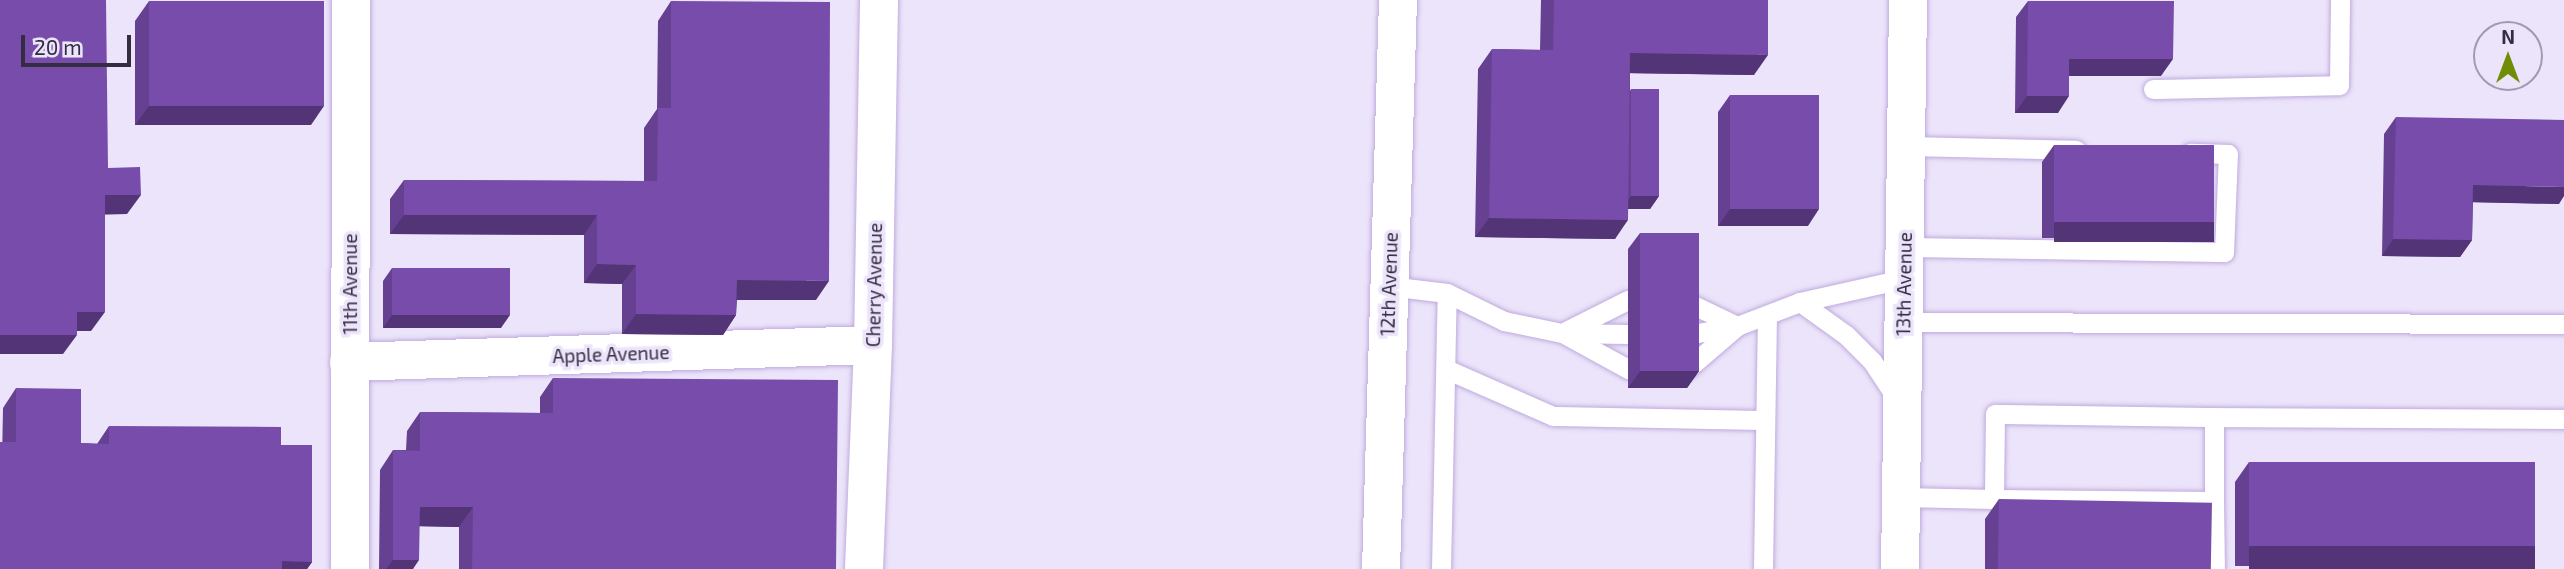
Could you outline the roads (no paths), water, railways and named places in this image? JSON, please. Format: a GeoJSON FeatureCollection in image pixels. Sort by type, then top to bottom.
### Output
{"type":"FeatureCollection","features":[{"type":"Feature","properties":{"kind":"street","name":"11th Avenue"},"geometry":{"type":"LineString","coordinates":[[350,569],[351,0]]}},
{"type":"Feature","properties":{"kind":"street","name":"Cherry Avenue"},"geometry":{"type":"LineString","coordinates":[[864,569],[873,345],[879,0]]}},
{"type":"Feature","properties":{"kind":"street","name":"12th Avenue"},"geometry":{"type":"LineString","coordinates":[[1381,569],[1398,0]]}},
{"type":"Feature","properties":{"kind":"street","name":"13th Avenue"},"geometry":{"type":"LineString","coordinates":[[1900,569],[1908,0]]}},
{"type":"Feature","properties":{"kind":"street","name":"Apple Avenue"},"geometry":{"type":"LineString","coordinates":[[349,362],[873,345]]}},
{"type":"Feature","properties":{"kind":"lane"},"geometry":{"type":"LineString","coordinates":[[2153,89],[2339,85],[2340,0]]}},
{"type":"Feature","properties":{"kind":"lane"},"geometry":{"type":"LineString","coordinates":[[1906,146],[2094,151]]}},
{"type":"Feature","properties":{"kind":"lane"},"geometry":{"type":"LineString","coordinates":[[1687,334],[1737,326],[1904,263],[2224,252],[2228,154],[2175,153]]}},
{"type":"Feature","properties":{"kind":"lane"},"geometry":{"type":"LineString","coordinates":[[1389,286],[1447,293],[1504,320],[1562,333],[1628,334]]}},
{"type":"Feature","properties":{"kind":"lane"},"geometry":{"type":"LineString","coordinates":[[1441,569],[1447,293]]}},
{"type":"Feature","properties":{"kind":"lane"},"geometry":{"type":"LineString","coordinates":[[1562,333],[1628,300]]}},
{"type":"Feature","properties":{"kind":"lane"},"geometry":{"type":"LineString","coordinates":[[1687,302],[1737,326]]}},
{"type":"Feature","properties":{"kind":"lane"},"geometry":{"type":"LineString","coordinates":[[1800,302],[1827,319],[1872,361],[1902,406]]}},
{"type":"Feature","properties":{"kind":"lane"},"geometry":{"type":"LineString","coordinates":[[1763,569],[1767,316]]}},
{"type":"Feature","properties":{"kind":"lane"},"geometry":{"type":"LineString","coordinates":[[1903,322],[2564,324]]}},
{"type":"Feature","properties":{"kind":"lane"},"geometry":{"type":"LineString","coordinates":[[1687,369],[1737,326]]}},
{"type":"Feature","properties":{"kind":"lane"},"geometry":{"type":"LineString","coordinates":[[1562,333],[1628,369]]}},
{"type":"Feature","properties":{"kind":"lane"},"geometry":{"type":"LineString","coordinates":[[1447,369],[1553,416],[1765,420]]}},
{"type":"Feature","properties":{"kind":"lane"},"geometry":{"type":"LineString","coordinates":[[1994,499],[1995,414],[2564,419]]}},
{"type":"Feature","properties":{"kind":"lane"},"geometry":{"type":"LineString","coordinates":[[2214,417],[2215,569]]}},
{"type":"Feature","properties":{"kind":"lane"},"geometry":{"type":"LineString","coordinates":[[1901,497],[2214,501]]}}]}
